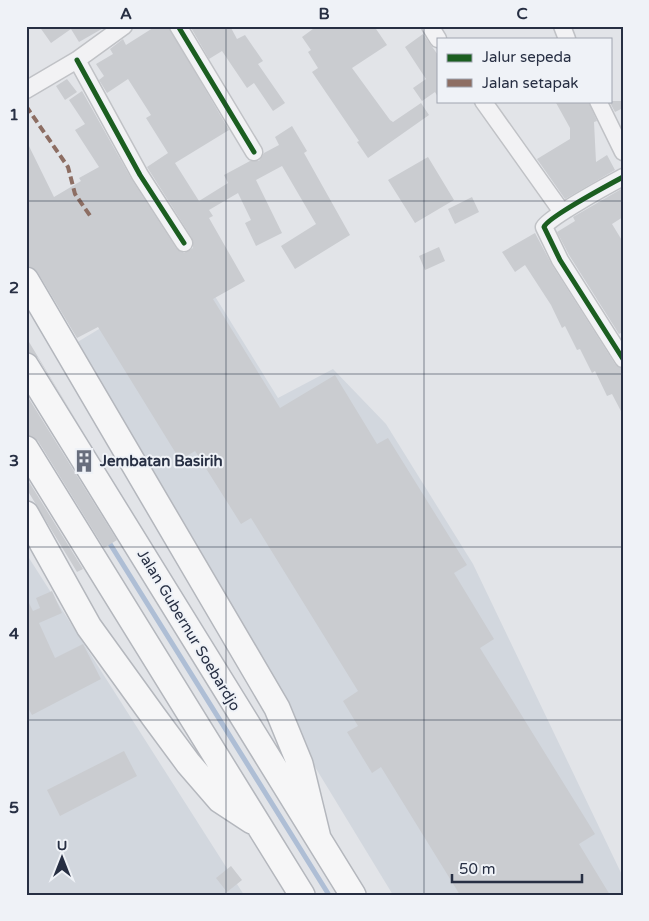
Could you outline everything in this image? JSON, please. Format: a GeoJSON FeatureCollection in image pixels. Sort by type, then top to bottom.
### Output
{"type":"FeatureCollection","features":[{"type":"Feature","properties":{"kind":"highway"},"geometry":{"type":"LineString","coordinates":[[26,280],[277,708],[300,764],[318,838]]}},
{"type":"Feature","properties":{"kind":"highway","name":"Jalan Gubernur Soebardjo"},"geometry":{"type":"LineString","coordinates":[[26,366],[353,895]]}},
{"type":"Feature","properties":{"kind":"highway"},"geometry":{"type":"LineString","coordinates":[[26,449],[302,895]]}},
{"type":"Feature","properties":{"kind":"highway"},"geometry":{"type":"LineString","coordinates":[[26,514],[89,627],[188,763],[220,800],[259,825]]}},
{"type":"Feature","properties":{"kind":"highway"},"geometry":{"type":"LineString","coordinates":[[172,601],[203,583]]}},
{"type":"Feature","properties":{"kind":"street"},"geometry":{"type":"LineString","coordinates":[[26,90],[76,60],[124,26]]}},
{"type":"Feature","properties":{"kind":"street"},"geometry":{"type":"LineString","coordinates":[[178,26],[254,152]]}},
{"type":"Feature","properties":{"kind":"street"},"geometry":{"type":"LineString","coordinates":[[430,26],[437,38]]}},
{"type":"Feature","properties":{"kind":"street"},"geometry":{"type":"LineString","coordinates":[[562,26],[568,38]]}},
{"type":"Feature","properties":{"kind":"street"},"geometry":{"type":"LineString","coordinates":[[76,60],[140,175],[184,244]]}},
{"type":"Feature","properties":{"kind":"street"},"geometry":{"type":"LineString","coordinates":[[484,102],[562,212]]}},
{"type":"Feature","properties":{"kind":"street"},"geometry":{"type":"LineString","coordinates":[[598,102],[623,152]]}},
{"type":"Feature","properties":{"kind":"street"},"geometry":{"type":"LineString","coordinates":[[623,177],[546,222],[545,229],[560,260],[623,359]]}},
{"type":"Feature","properties":{"kind":"shaded area"},"geometry":{"type":"Polygon","coordinates":[[[198,269],[278,398],[333,369],[386,424],[473,564],[623,877],[623,895],[393,895],[203,583],[71,346],[198,269]]]}},
{"type":"Feature","properties":{"kind":"shaded area"},"geometry":{"type":"Polygon","coordinates":[[[29,558],[244,895],[26,895],[26,560],[29,558]]]}},
{"type":"Feature","properties":{"kind":"building"},"geometry":{"type":"Polygon","coordinates":[[[39,26],[107,26],[79,42],[71,29],[51,43],[39,26]]]}},
{"type":"Feature","properties":{"kind":"building"},"geometry":{"type":"Polygon","coordinates":[[[156,26],[168,26],[229,130],[175,163],[199,201],[228,183],[224,175],[250,161],[259,161],[264,153],[279,145],[275,137],[292,126],[307,151],[304,153],[350,235],[295,269],[281,246],[316,224],[282,166],[256,180],[282,233],[256,246],[245,223],[251,220],[238,193],[209,210],[213,216],[209,218],[245,281],[213,299],[280,408],[335,375],[377,444],[388,438],[467,565],[454,573],[494,639],[480,648],[595,834],[579,844],[610,895],[460,895],[381,767],[372,773],[347,732],[358,726],[343,701],[358,691],[251,518],[241,524],[195,451],[180,460],[98,327],[77,338],[38,273],[26,262],[26,140],[54,197],[81,181],[79,178],[99,167],[75,130],[85,124],[69,100],[82,91],[132,180],[176,248],[184,253],[193,248],[192,238],[147,167],[168,153],[146,118],[151,115],[128,79],[107,93],[99,80],[104,76],[96,64],[113,54],[110,49],[123,39],[126,45],[156,26]]]}},
{"type":"Feature","properties":{"kind":"building"},"geometry":{"type":"Polygon","coordinates":[[[190,26],[230,26],[237,39],[245,35],[263,61],[258,64],[285,103],[273,111],[254,83],[247,88],[222,51],[209,59],[190,26]]]}},
{"type":"Feature","properties":{"kind":"building"},"geometry":{"type":"Polygon","coordinates":[[[317,26],[374,26],[387,45],[352,68],[393,122],[421,103],[429,115],[368,158],[357,142],[359,141],[312,72],[318,68],[308,52],[311,50],[302,37],[317,26]]]}},
{"type":"Feature","properties":{"kind":"building"},"geometry":{"type":"Polygon","coordinates":[[[423,34],[437,54],[437,95],[435,92],[422,101],[413,88],[426,79],[405,47],[423,34]]]}},
{"type":"Feature","properties":{"kind":"building"},"geometry":{"type":"Polygon","coordinates":[[[67,79],[77,92],[65,100],[56,86],[67,79]]]}},
{"type":"Feature","properties":{"kind":"building"},"geometry":{"type":"Polygon","coordinates":[[[623,101],[623,108],[615,112],[610,102],[623,101]]]}},
{"type":"Feature","properties":{"kind":"building"},"geometry":{"type":"Polygon","coordinates":[[[556,102],[588,102],[597,121],[594,122],[596,162],[607,155],[615,170],[565,199],[537,159],[570,139],[570,128],[556,102]]]}},
{"type":"Feature","properties":{"kind":"building"},"geometry":{"type":"Polygon","coordinates":[[[428,157],[454,200],[415,223],[388,180],[428,157]]]}},
{"type":"Feature","properties":{"kind":"building"},"geometry":{"type":"Polygon","coordinates":[[[623,188],[623,217],[612,224],[623,242],[623,332],[619,334],[569,255],[557,232],[575,221],[573,217],[623,188]]]}},
{"type":"Feature","properties":{"kind":"building"},"geometry":{"type":"Polygon","coordinates":[[[472,197],[479,212],[455,224],[448,209],[472,197]]]}},
{"type":"Feature","properties":{"kind":"building"},"geometry":{"type":"Polygon","coordinates":[[[535,233],[552,265],[615,364],[623,369],[623,415],[612,394],[607,396],[595,371],[592,373],[580,349],[577,350],[565,326],[562,328],[551,305],[525,265],[515,272],[502,252],[535,233]]]}},
{"type":"Feature","properties":{"kind":"building"},"geometry":{"type":"Polygon","coordinates":[[[439,247],[445,261],[425,270],[419,256],[439,247]]]}},
{"type":"Feature","properties":{"kind":"building"},"geometry":{"type":"Polygon","coordinates":[[[26,337],[87,438],[38,358],[26,352],[26,337]]]}},
{"type":"Feature","properties":{"kind":"building"},"geometry":{"type":"Polygon","coordinates":[[[26,394],[117,540],[104,548],[38,441],[26,435],[26,394]]]}},
{"type":"Feature","properties":{"kind":"building"},"geometry":{"type":"Polygon","coordinates":[[[26,477],[83,569],[77,572],[26,488],[26,477]]]}},
{"type":"Feature","properties":{"kind":"building"},"geometry":{"type":"Polygon","coordinates":[[[52,591],[62,613],[39,623],[55,658],[83,644],[101,679],[32,715],[26,704],[26,597],[33,611],[40,608],[36,598],[52,591]]]}},
{"type":"Feature","properties":{"kind":"building"},"geometry":{"type":"Polygon","coordinates":[[[124,751],[137,776],[60,816],[47,790],[124,751]]]}},
{"type":"Feature","properties":{"kind":"building"},"geometry":{"type":"Polygon","coordinates":[[[231,866],[242,880],[227,892],[216,878],[231,866]]]}},
{"type":"Feature","properties":{"kind":"waterway"},"geometry":{"type":"LineString","coordinates":[[107,539],[329,895]]}},
{"type":"Feature","properties":{"kind":"marked path"},"geometry":{"type":"LineString","coordinates":[[26,106],[68,167],[75,194],[91,217]]}},
{"type":"Feature","properties":{"kind":"cycle path"},"geometry":{"type":"LineString","coordinates":[[178,26],[254,152]]}},
{"type":"Feature","properties":{"kind":"cycle path"},"geometry":{"type":"LineString","coordinates":[[77,60],[140,175],[184,243]]}},
{"type":"Feature","properties":{"kind":"cycle path"},"geometry":{"type":"LineString","coordinates":[[623,177],[567,209],[544,227],[560,260],[623,359]]}},
{"type":"Feature","properties":{"kind":"place","name":"Jembatan Basirih"},"geometry":{"type":"Point","coordinates":[84,461]}}]}
